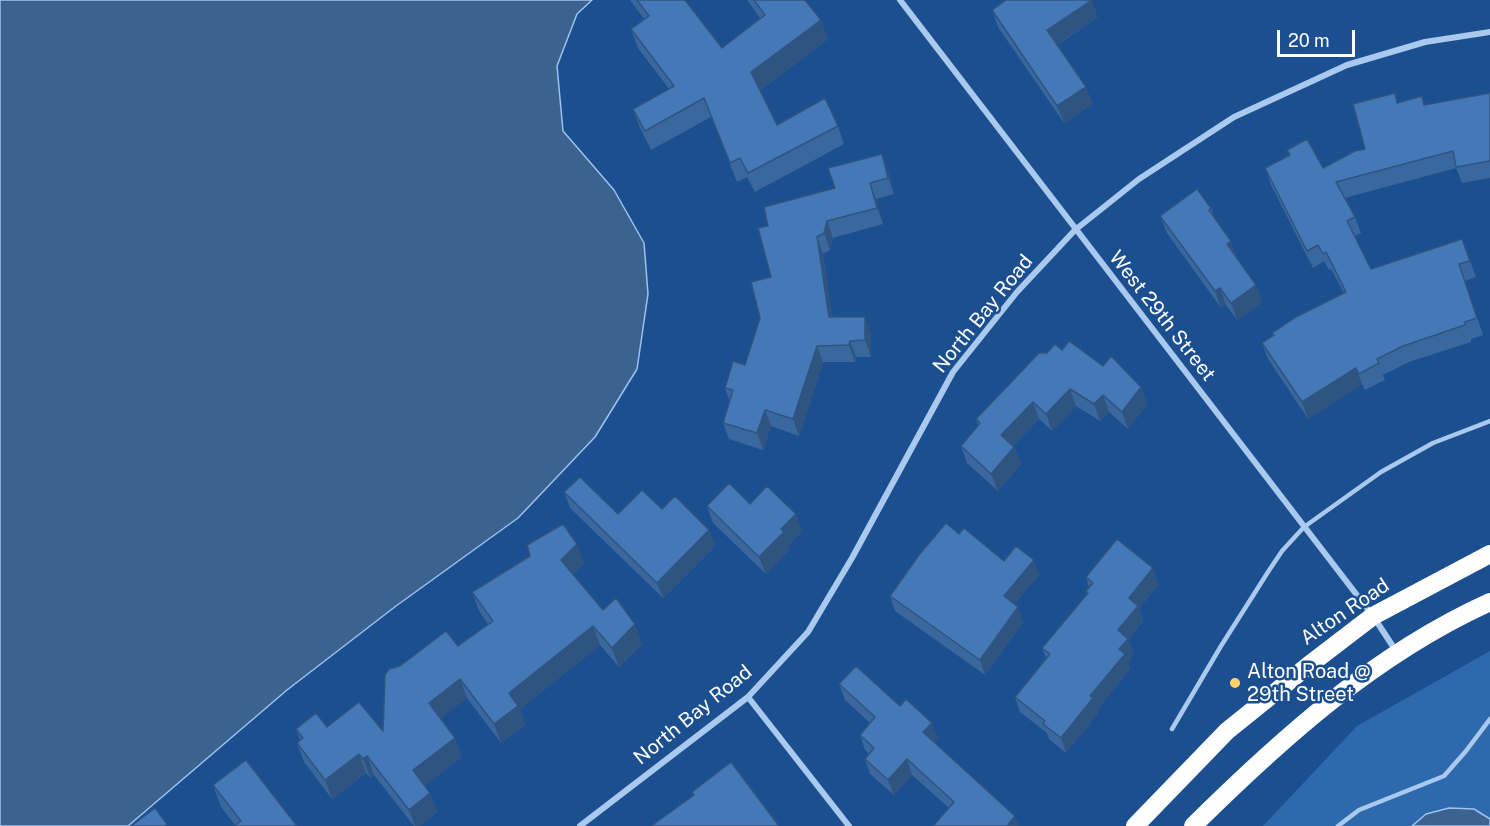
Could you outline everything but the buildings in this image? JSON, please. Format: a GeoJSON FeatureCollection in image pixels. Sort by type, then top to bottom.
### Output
{"type":"FeatureCollection","features":[{"type":"Feature","properties":{"kind":"highway","name":"Alton Road"},"geometry":{"type":"LineString","coordinates":[[1135,826],[1227,731],[1309,665],[1373,616],[1490,554]]}},
{"type":"Feature","properties":{"kind":"highway"},"geometry":{"type":"LineString","coordinates":[[1193,826],[1256,764],[1335,697],[1397,652],[1490,602]]}},
{"type":"Feature","properties":{"kind":"street","name":"West 29th Street"},"geometry":{"type":"LineString","coordinates":[[900,0],[1373,616],[1397,652]]}},
{"type":"Feature","properties":{"kind":"street","name":"North Bay Road"},"geometry":{"type":"LineString","coordinates":[[580,826],[748,697],[808,632],[852,558],[953,372],[1017,292],[1075,230],[1139,179],[1234,117],[1347,65],[1425,42],[1490,32]]}},
{"type":"Feature","properties":{"kind":"street"},"geometry":{"type":"LineString","coordinates":[[748,697],[849,826]]}},
{"type":"Feature","properties":{"kind":"lane"},"geometry":{"type":"LineString","coordinates":[[1172,729],[1221,646],[1282,551],[1304,527],[1381,472],[1433,443],[1490,421]]}},
{"type":"Feature","properties":{"kind":"lane"},"geometry":{"type":"LineString","coordinates":[[1338,826],[1359,810],[1444,776],[1490,719]]}},
{"type":"Feature","properties":{"kind":"shaded area"},"geometry":{"type":"Polygon","coordinates":[[[0,0],[592,0],[577,14],[557,66],[563,131],[614,190],[644,243],[648,294],[637,369],[595,437],[518,518],[396,606],[287,690],[128,826],[0,826],[0,0]]]}},
{"type":"Feature","properties":{"kind":"shaded area"},"geometry":{"type":"Polygon","coordinates":[[[1490,651],[1490,826],[1263,826],[1357,726],[1490,651]]]}},
{"type":"Feature","properties":{"kind":"shaded area"},"geometry":{"type":"Polygon","coordinates":[[[1449,808],[1474,809],[1490,819],[1490,826],[1412,826],[1426,814],[1449,808]]]}},
{"type":"Feature","properties":{"kind":"place","name":"Alton Road @ 29th Street"},"geometry":{"type":"Point","coordinates":[1235,683]}}]}
